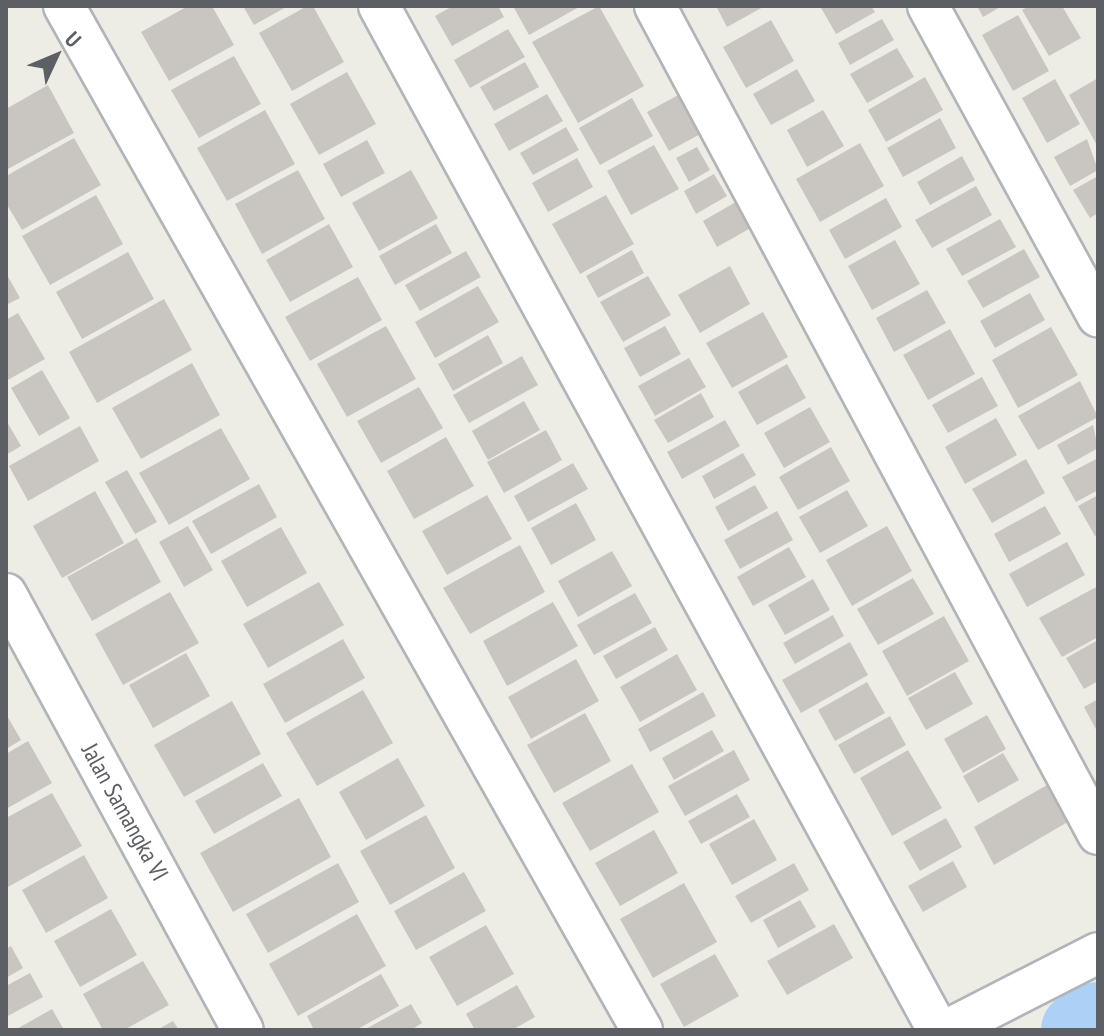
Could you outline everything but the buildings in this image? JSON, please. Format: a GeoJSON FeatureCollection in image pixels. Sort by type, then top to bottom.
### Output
{"type":"FeatureCollection","features":[{"type":"Feature","properties":{"kind":"street"},"geometry":{"type":"LineString","coordinates":[[64,6],[642,1030]]}},
{"type":"Feature","properties":{"kind":"street"},"geometry":{"type":"LineString","coordinates":[[379,6],[938,1030]]}},
{"type":"Feature","properties":{"kind":"street"},"geometry":{"type":"LineString","coordinates":[[655,6],[1098,834]]}},
{"type":"Feature","properties":{"kind":"street"},"geometry":{"type":"LineString","coordinates":[[928,6],[1098,317]]}},
{"type":"Feature","properties":{"kind":"street","name":"Jalan Samangka VI"},"geometry":{"type":"LineString","coordinates":[[6,594],[243,1030]]}},
{"type":"Feature","properties":{"kind":"street"},"geometry":{"type":"LineString","coordinates":[[947,1030],[1098,953]]}},
{"type":"Feature","properties":{"kind":"waterway"},"geometry":{"type":"LineString","coordinates":[[1079,1030],[1098,1020]]}}]}
